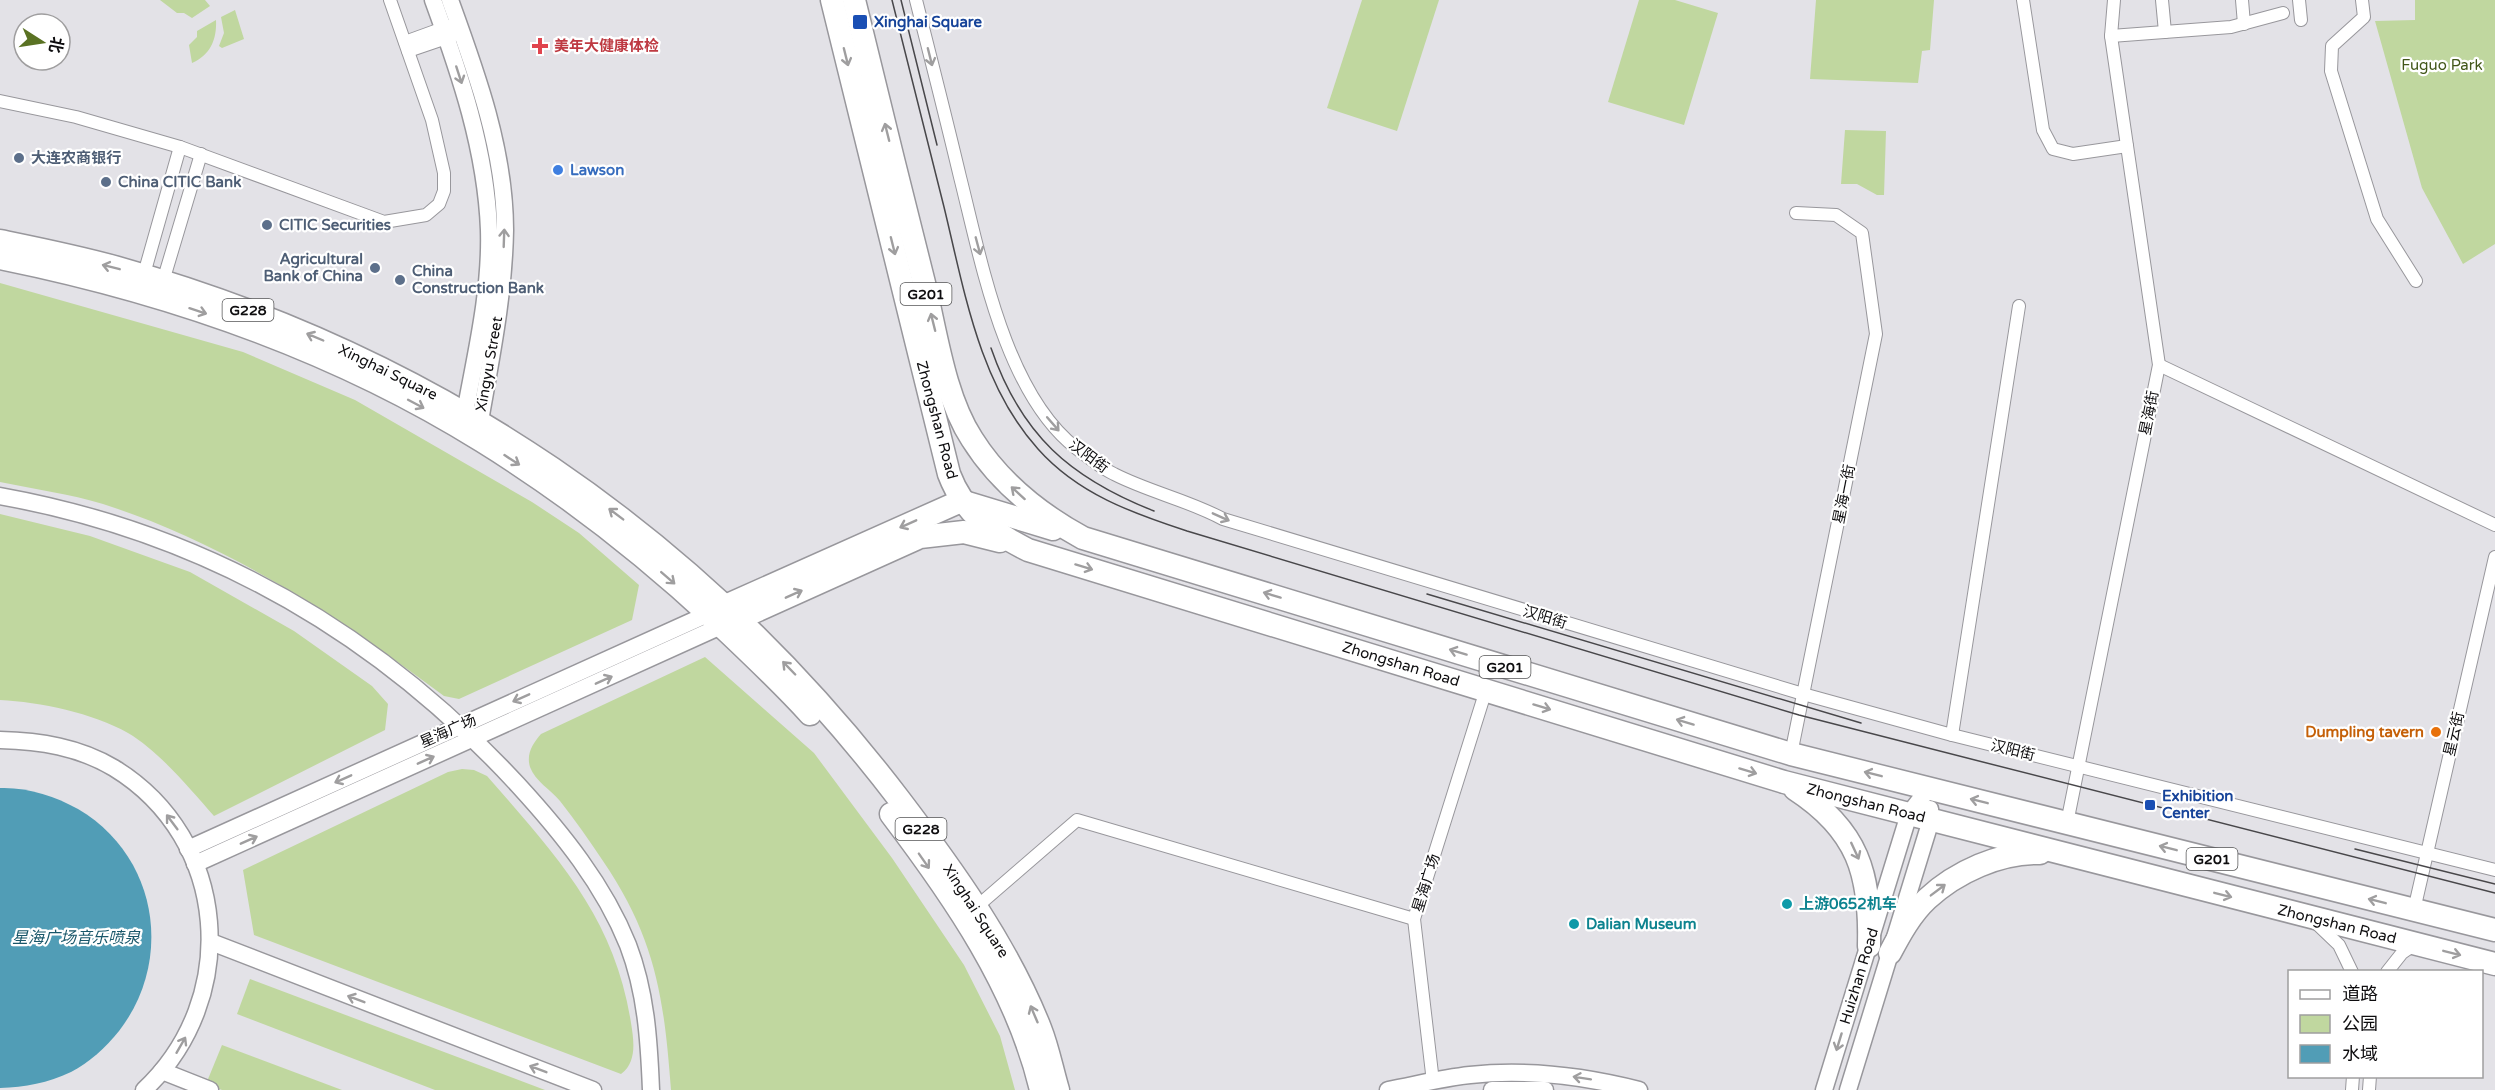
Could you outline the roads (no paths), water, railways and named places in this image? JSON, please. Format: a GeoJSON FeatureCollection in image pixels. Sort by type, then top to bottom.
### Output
{"type":"FeatureCollection","features":[{"type":"Feature","properties":{"kind":"highway","name":"Zhongshan Road"},"geometry":{"type":"LineString","coordinates":[[832,0],[949,474],[961,501],[975,516],[1028,550],[1784,782],[2495,964]]}},
{"type":"Feature","properties":{"kind":"highway","name":"Zhongshan Road"},"geometry":{"type":"LineString","coordinates":[[854,0],[940,350],[958,413],[972,439],[1012,488],[1056,524],[1083,538],[1791,754],[2495,930]]}},
{"type":"Feature","properties":{"kind":"highway","name":"Xinghai Square"},"geometry":{"type":"LineString","coordinates":[[0,241],[106,265],[150,291]]}},
{"type":"Feature","properties":{"kind":"highway","name":"Xinghai Square"},"geometry":{"type":"LineString","coordinates":[[0,258],[150,291],[311,354],[469,421],[542,461],[643,534],[723,617],[796,676],[864,754],[915,820],[969,913],[990,962],[1015,1011],[1026,1038],[1041,1090]]}},
{"type":"Feature","properties":{"kind":"highway"},"geometry":{"type":"LineString","coordinates":[[723,617],[961,501],[1083,538]]}},
{"type":"Feature","properties":{"kind":"highway"},"geometry":{"type":"LineString","coordinates":[[723,617],[920,537],[964,532],[1028,550]]}},
{"type":"Feature","properties":{"kind":"highway"},"geometry":{"type":"LineString","coordinates":[[1784,782],[1810,799],[1849,838],[1860,863],[1879,949],[1905,926],[1926,900],[1971,869],[2001,859],[2032,853],[2064,854]]}},
{"type":"Feature","properties":{"kind":"highway","name":"Xinghai Square"},"geometry":{"type":"LineString","coordinates":[[969,913],[1004,954],[1042,1032],[1058,1090]]}},
{"type":"Feature","properties":{"kind":"street"},"geometry":{"type":"LineString","coordinates":[[0,102],[76,117],[180,147],[384,222],[426,215],[439,204],[444,192],[444,173],[432,120],[390,0]]}},
{"type":"Feature","properties":{"kind":"street","name":"Xingyu Street"},"geometry":{"type":"LineString","coordinates":[[433,0],[453,30],[484,98],[502,189],[505,230],[498,320],[469,421]]}},
{"type":"Feature","properties":{"kind":"street","name":"Xingyu Street"},"geometry":{"type":"LineString","coordinates":[[450,0],[453,30]]}},
{"type":"Feature","properties":{"kind":"street","name":"汉阳街"},"geometry":{"type":"LineString","coordinates":[[916,0],[1002,329],[1015,363],[1036,402],[1053,425],[1074,447],[1113,474],[1201,507],[1223,519],[1803,694],[1952,735],[2495,870]]}},
{"type":"Feature","properties":{"kind":"street"},"geometry":{"type":"LineString","coordinates":[[2023,0],[2043,130],[2053,149],[2073,154],[2127,146]]}},
{"type":"Feature","properties":{"kind":"street","name":"星海街"},"geometry":{"type":"LineString","coordinates":[[2067,823],[2159,365],[2110,36],[2114,0]]}},
{"type":"Feature","properties":{"kind":"street"},"geometry":{"type":"LineString","coordinates":[[2162,0],[2165,32]]}},
{"type":"Feature","properties":{"kind":"street"},"geometry":{"type":"LineString","coordinates":[[2242,0],[2244,24]]}},
{"type":"Feature","properties":{"kind":"street"},"geometry":{"type":"LineString","coordinates":[[2298,0],[2301,20]]}},
{"type":"Feature","properties":{"kind":"street"},"geometry":{"type":"LineString","coordinates":[[2362,0],[2364,17],[2332,46],[2331,71],[2377,219],[2416,281]]}},
{"type":"Feature","properties":{"kind":"street"},"geometry":{"type":"LineString","coordinates":[[2110,36],[2231,27],[2283,13]]}},
{"type":"Feature","properties":{"kind":"street"},"geometry":{"type":"LineString","coordinates":[[406,46],[453,30]]}},
{"type":"Feature","properties":{"kind":"street"},"geometry":{"type":"LineString","coordinates":[[150,291],[180,147]]}},
{"type":"Feature","properties":{"kind":"street"},"geometry":{"type":"LineString","coordinates":[[150,291],[201,154]]}},
{"type":"Feature","properties":{"kind":"street","name":"星海一街"},"geometry":{"type":"LineString","coordinates":[[1791,754],[1876,334],[1862,233],[1836,215],[1796,213]]}},
{"type":"Feature","properties":{"kind":"street"},"geometry":{"type":"LineString","coordinates":[[1952,735],[2019,306]]}},
{"type":"Feature","properties":{"kind":"street"},"geometry":{"type":"LineString","coordinates":[[2159,365],[2495,525]]}},
{"type":"Feature","properties":{"kind":"street"},"geometry":{"type":"LineString","coordinates":[[0,496],[34,502],[120,526],[247,577],[329,624],[372,653],[406,678],[459,726],[538,807],[569,845],[597,884],[616,920],[637,972],[644,1003],[651,1090]]}},
{"type":"Feature","properties":{"kind":"street","name":"星云街"},"geometry":{"type":"LineString","coordinates":[[2414,910],[2492,580],[2495,557]]}},
{"type":"Feature","properties":{"kind":"street"},"geometry":{"type":"LineString","coordinates":[[195,864],[472,739],[723,617]]}},
{"type":"Feature","properties":{"kind":"street","name":"星海广场"},"geometry":{"type":"LineString","coordinates":[[188,849],[459,726],[723,617]]}},
{"type":"Feature","properties":{"kind":"street","name":"星海广场"},"geometry":{"type":"LineString","coordinates":[[1433,1082],[1414,919],[1486,690]]}},
{"type":"Feature","properties":{"kind":"street"},"geometry":{"type":"LineString","coordinates":[[0,740],[30,741],[59,746],[87,755],[114,768],[159,806],[178,830],[195,864],[203,884],[209,913],[211,942],[202,1001],[191,1029],[176,1055],[144,1090]]}},
{"type":"Feature","properties":{"kind":"street","name":"Huizhan Road"},"geometry":{"type":"LineString","coordinates":[[1824,1090],[1879,949],[1929,789]]}},
{"type":"Feature","properties":{"kind":"street"},"geometry":{"type":"LineString","coordinates":[[969,913],[1077,820],[1414,919]]}},
{"type":"Feature","properties":{"kind":"street"},"geometry":{"type":"LineString","coordinates":[[2307,916],[2339,945],[2351,970]]}},
{"type":"Feature","properties":{"kind":"street"},"geometry":{"type":"LineString","coordinates":[[211,942],[593,1090]]}},
{"type":"Feature","properties":{"kind":"street"},"geometry":{"type":"LineString","coordinates":[[2389,970],[2402,953],[2415,944]]}},
{"type":"Feature","properties":{"kind":"street","name":"Huizhan Road"},"geometry":{"type":"LineString","coordinates":[[1848,1090],[1879,949]]}},
{"type":"Feature","properties":{"kind":"street"},"geometry":{"type":"LineString","coordinates":[[162,1071],[210,1090]]}},
{"type":"Feature","properties":{"kind":"street"},"geometry":{"type":"LineString","coordinates":[[1388,1090],[1469,1075],[1517,1072],[1609,1082],[1639,1090]]}},
{"type":"Feature","properties":{"kind":"street"},"geometry":{"type":"LineString","coordinates":[[1492,1090],[1545,1090]]}},
{"type":"Feature","properties":{"kind":"water","name":"星海广场音乐喷泉"},"geometry":{"type":"Polygon","coordinates":[[[0,788],[40,793],[60,800],[78,809],[105,829],[126,854],[141,881],[149,911],[151,942],[147,973],[136,1003],[119,1031],[103,1049],[84,1064],[62,1076],[36,1084],[0,1088],[0,788]]]}},
{"type":"Feature","properties":{"kind":"tram line"},"geometry":{"type":"LineString","coordinates":[[892,0],[967,302],[988,365],[1001,395],[1018,423],[1038,449],[1054,465],[1088,490],[1126,509],[1187,531],[1799,715],[2495,893]]}},
{"type":"Feature","properties":{"kind":"tram line"},"geometry":{"type":"LineString","coordinates":[[901,0],[937,145]]}},
{"type":"Feature","properties":{"kind":"tram line"},"geometry":{"type":"LineString","coordinates":[[991,348],[1017,406],[1052,450],[1097,484],[1154,511]]}},
{"type":"Feature","properties":{"kind":"tram line"},"geometry":{"type":"LineString","coordinates":[[1427,594],[1861,723]]}},
{"type":"Feature","properties":{"kind":"tram line"},"geometry":{"type":"LineString","coordinates":[[2355,849],[2495,884]]}},
{"type":"Feature","properties":{"kind":"place","name":"Xinghai Square"},"geometry":{"type":"Point","coordinates":[860,22]}},
{"type":"Feature","properties":{"kind":"place","name":"美年大健康体检"},"geometry":{"type":"Point","coordinates":[540,46]}},
{"type":"Feature","properties":{"kind":"place","name":"大连农商银行"},"geometry":{"type":"Point","coordinates":[19,158]}},
{"type":"Feature","properties":{"kind":"place","name":"Lawson"},"geometry":{"type":"Point","coordinates":[558,170]}},
{"type":"Feature","properties":{"kind":"place","name":"China CITIC Bank"},"geometry":{"type":"Point","coordinates":[106,182]}},
{"type":"Feature","properties":{"kind":"place","name":"CITIC Securities"},"geometry":{"type":"Point","coordinates":[267,225]}},
{"type":"Feature","properties":{"kind":"place","name":"Agricultural Bank of China"},"geometry":{"type":"Point","coordinates":[375,268]}},
{"type":"Feature","properties":{"kind":"place","name":"China Construction Bank"},"geometry":{"type":"Point","coordinates":[400,280]}},
{"type":"Feature","properties":{"kind":"place","name":"Dumpling tavern"},"geometry":{"type":"Point","coordinates":[2436,732]}},
{"type":"Feature","properties":{"kind":"place","name":"Exhibition Center"},"geometry":{"type":"Point","coordinates":[2150,805]}},
{"type":"Feature","properties":{"kind":"place","name":"上游0652机车"},"geometry":{"type":"Point","coordinates":[1787,904]}},
{"type":"Feature","properties":{"kind":"place","name":"Dalian Museum"},"geometry":{"type":"Point","coordinates":[1574,924]}},
{"type":"Feature","properties":{"kind":"park label","name":"Fuguo Park"},"geometry":{"type":"Point","coordinates":[2442,65]}}]}
